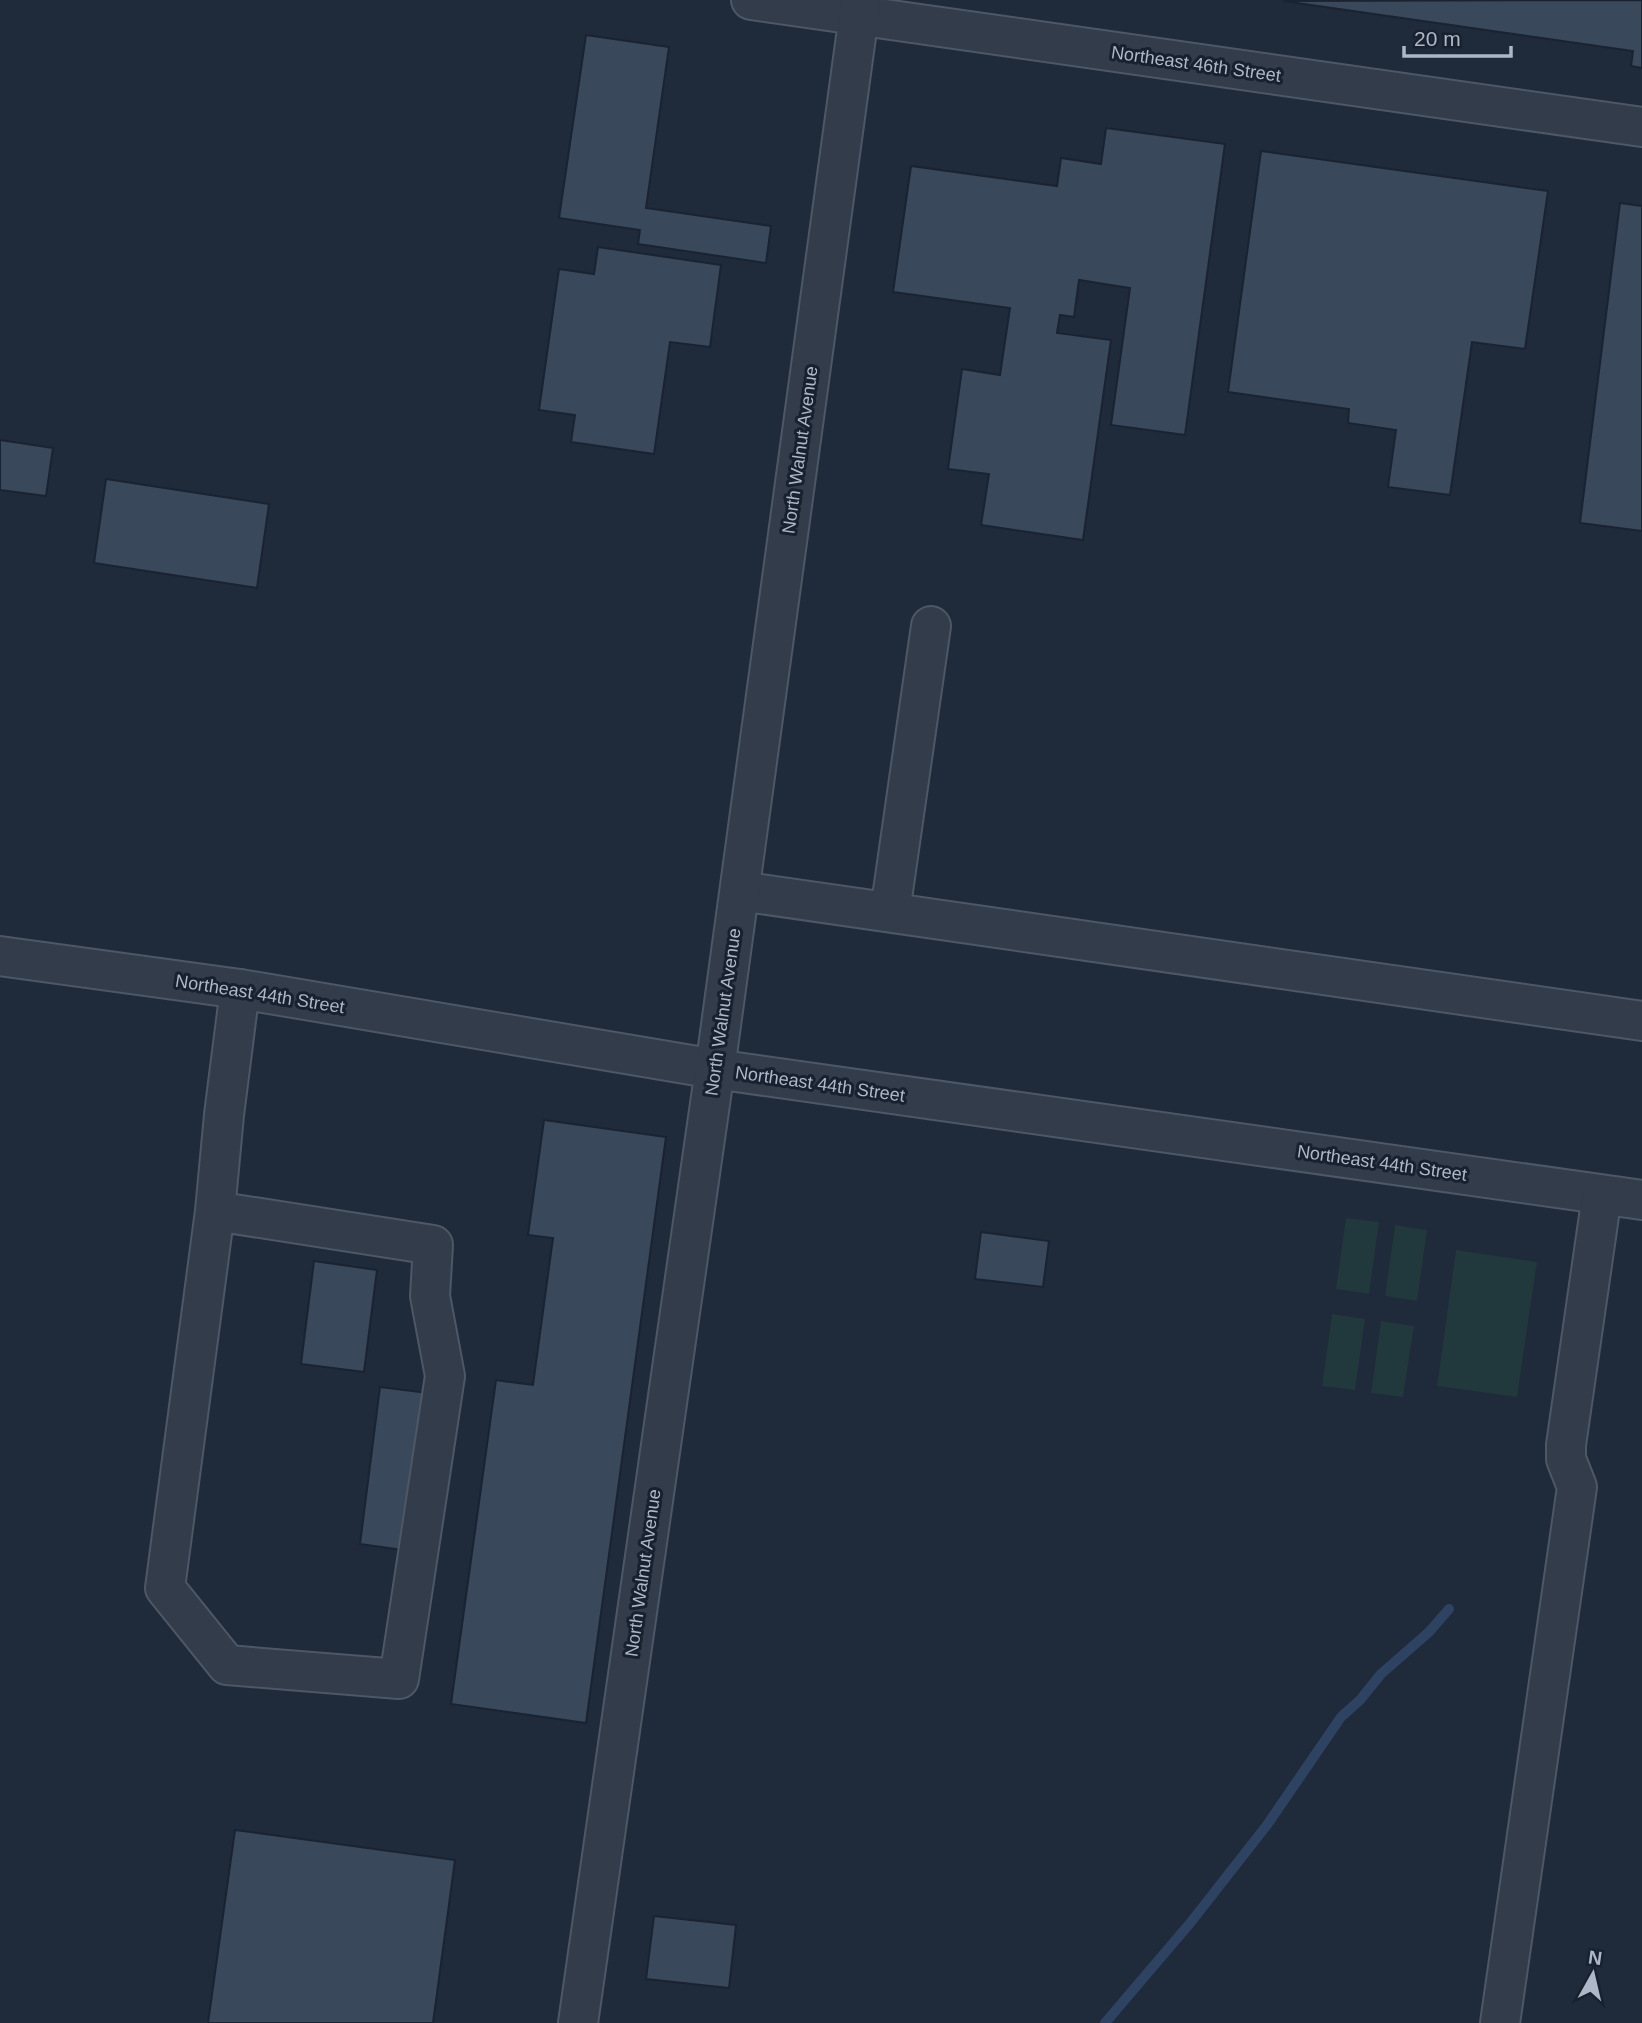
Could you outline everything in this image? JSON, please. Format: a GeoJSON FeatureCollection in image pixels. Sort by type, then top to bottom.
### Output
{"type":"FeatureCollection","features":[{"type":"Feature","properties":{"kind":"street","name":"Northeast 46th Street"},"geometry":{"type":"LineString","coordinates":[[751,0],[860,8],[1642,127]]}},
{"type":"Feature","properties":{"kind":"street","name":"North Walnut Avenue"},"geometry":{"type":"LineString","coordinates":[[578,2023],[740,891],[860,8]]}},
{"type":"Feature","properties":{"kind":"street"},"geometry":{"type":"LineString","coordinates":[[890,912],[931,626]]}},
{"type":"Feature","properties":{"kind":"street"},"geometry":{"type":"LineString","coordinates":[[740,891],[1642,1021]]}},
{"type":"Feature","properties":{"kind":"street","name":"Northeast 44th Street"},"geometry":{"type":"LineString","coordinates":[[0,956],[240,989],[715,1069],[1642,1200]]}},
{"type":"Feature","properties":{"kind":"street"},"geometry":{"type":"LineString","coordinates":[[215,1210],[433,1245],[429,1296],[444,1376],[400,1679],[227,1665],[165,1588],[215,1210],[223,1115],[240,989]]}},
{"type":"Feature","properties":{"kind":"street"},"geometry":{"type":"LineString","coordinates":[[1500,2023],[1577,1487],[1566,1460],[1566,1445],[1602,1195]]}},
{"type":"Feature","properties":{"kind":"green space"},"geometry":{"type":"Polygon","coordinates":[[[1346,1218],[1379,1222],[1369,1294],[1336,1289],[1346,1218]]]}},
{"type":"Feature","properties":{"kind":"green space"},"geometry":{"type":"Polygon","coordinates":[[[1395,1225],[1427,1230],[1417,1301],[1385,1296],[1395,1225]]]}},
{"type":"Feature","properties":{"kind":"green space"},"geometry":{"type":"Polygon","coordinates":[[[1456,1250],[1537,1262],[1517,1397],[1437,1386],[1456,1250]]]}},
{"type":"Feature","properties":{"kind":"green space"},"geometry":{"type":"Polygon","coordinates":[[[1332,1314],[1365,1319],[1355,1390],[1322,1386],[1332,1314]]]}},
{"type":"Feature","properties":{"kind":"green space"},"geometry":{"type":"Polygon","coordinates":[[[1381,1321],[1414,1326],[1403,1397],[1371,1393],[1381,1321]]]}},
{"type":"Feature","properties":{"kind":"building"},"geometry":{"type":"Polygon","coordinates":[[[1642,0],[1642,68],[1631,66],[1633,51],[1283,1],[1642,0]]]}},
{"type":"Feature","properties":{"kind":"building"},"geometry":{"type":"Polygon","coordinates":[[[586,35],[669,47],[646,208],[771,226],[766,263],[638,244],[640,230],[559,218],[586,35]]]}},
{"type":"Feature","properties":{"kind":"building"},"geometry":{"type":"Polygon","coordinates":[[[1106,128],[1225,144],[1185,435],[1111,425],[1130,288],[1079,280],[1074,317],[1060,315],[1057,333],[1111,340],[1083,540],[981,525],[989,474],[948,469],[962,369],[1000,375],[1010,308],[893,292],[911,166],[1057,186],[1061,158],[1101,164],[1106,128]]]}},
{"type":"Feature","properties":{"kind":"building"},"geometry":{"type":"Polygon","coordinates":[[[1261,151],[1548,191],[1525,349],[1472,342],[1450,495],[1388,487],[1396,430],[1348,423],[1349,409],[1228,392],[1261,151]]]}},
{"type":"Feature","properties":{"kind":"building"},"geometry":{"type":"Polygon","coordinates":[[[1620,203],[1642,206],[1642,531],[1580,523],[1620,203]]]}},
{"type":"Feature","properties":{"kind":"building"},"geometry":{"type":"Polygon","coordinates":[[[598,247],[721,265],[710,347],[670,342],[654,454],[571,442],[575,415],[539,410],[559,269],[594,274],[598,247]]]}},
{"type":"Feature","properties":{"kind":"building"},"geometry":{"type":"Polygon","coordinates":[[[0,440],[53,448],[46,496],[0,490],[0,440]]]}},
{"type":"Feature","properties":{"kind":"building"},"geometry":{"type":"Polygon","coordinates":[[[106,479],[269,504],[257,588],[94,563],[106,479]]]}},
{"type":"Feature","properties":{"kind":"building"},"geometry":{"type":"Polygon","coordinates":[[[544,1120],[666,1137],[586,1723],[451,1704],[496,1380],[533,1385],[553,1238],[528,1235],[544,1120]]]}},
{"type":"Feature","properties":{"kind":"building"},"geometry":{"type":"Polygon","coordinates":[[[981,1232],[1049,1241],[1043,1287],[975,1279],[981,1232]]]}},
{"type":"Feature","properties":{"kind":"building"},"geometry":{"type":"Polygon","coordinates":[[[314,1261],[377,1270],[364,1372],[301,1364],[314,1261]]]}},
{"type":"Feature","properties":{"kind":"building"},"geometry":{"type":"Polygon","coordinates":[[[380,1387],[436,1394],[417,1552],[360,1544],[380,1387]]]}},
{"type":"Feature","properties":{"kind":"building"},"geometry":{"type":"Polygon","coordinates":[[[235,1830],[455,1860],[433,2023],[208,2023],[235,1830]]]}},
{"type":"Feature","properties":{"kind":"building"},"geometry":{"type":"Polygon","coordinates":[[[654,1916],[736,1925],[729,1988],[646,1979],[654,1916]]]}},
{"type":"Feature","properties":{"kind":"waterway"},"geometry":{"type":"LineString","coordinates":[[1105,2023],[1191,1922],[1267,1825],[1341,1717],[1360,1700],[1381,1674],[1429,1632],[1449,1609]]}}]}
